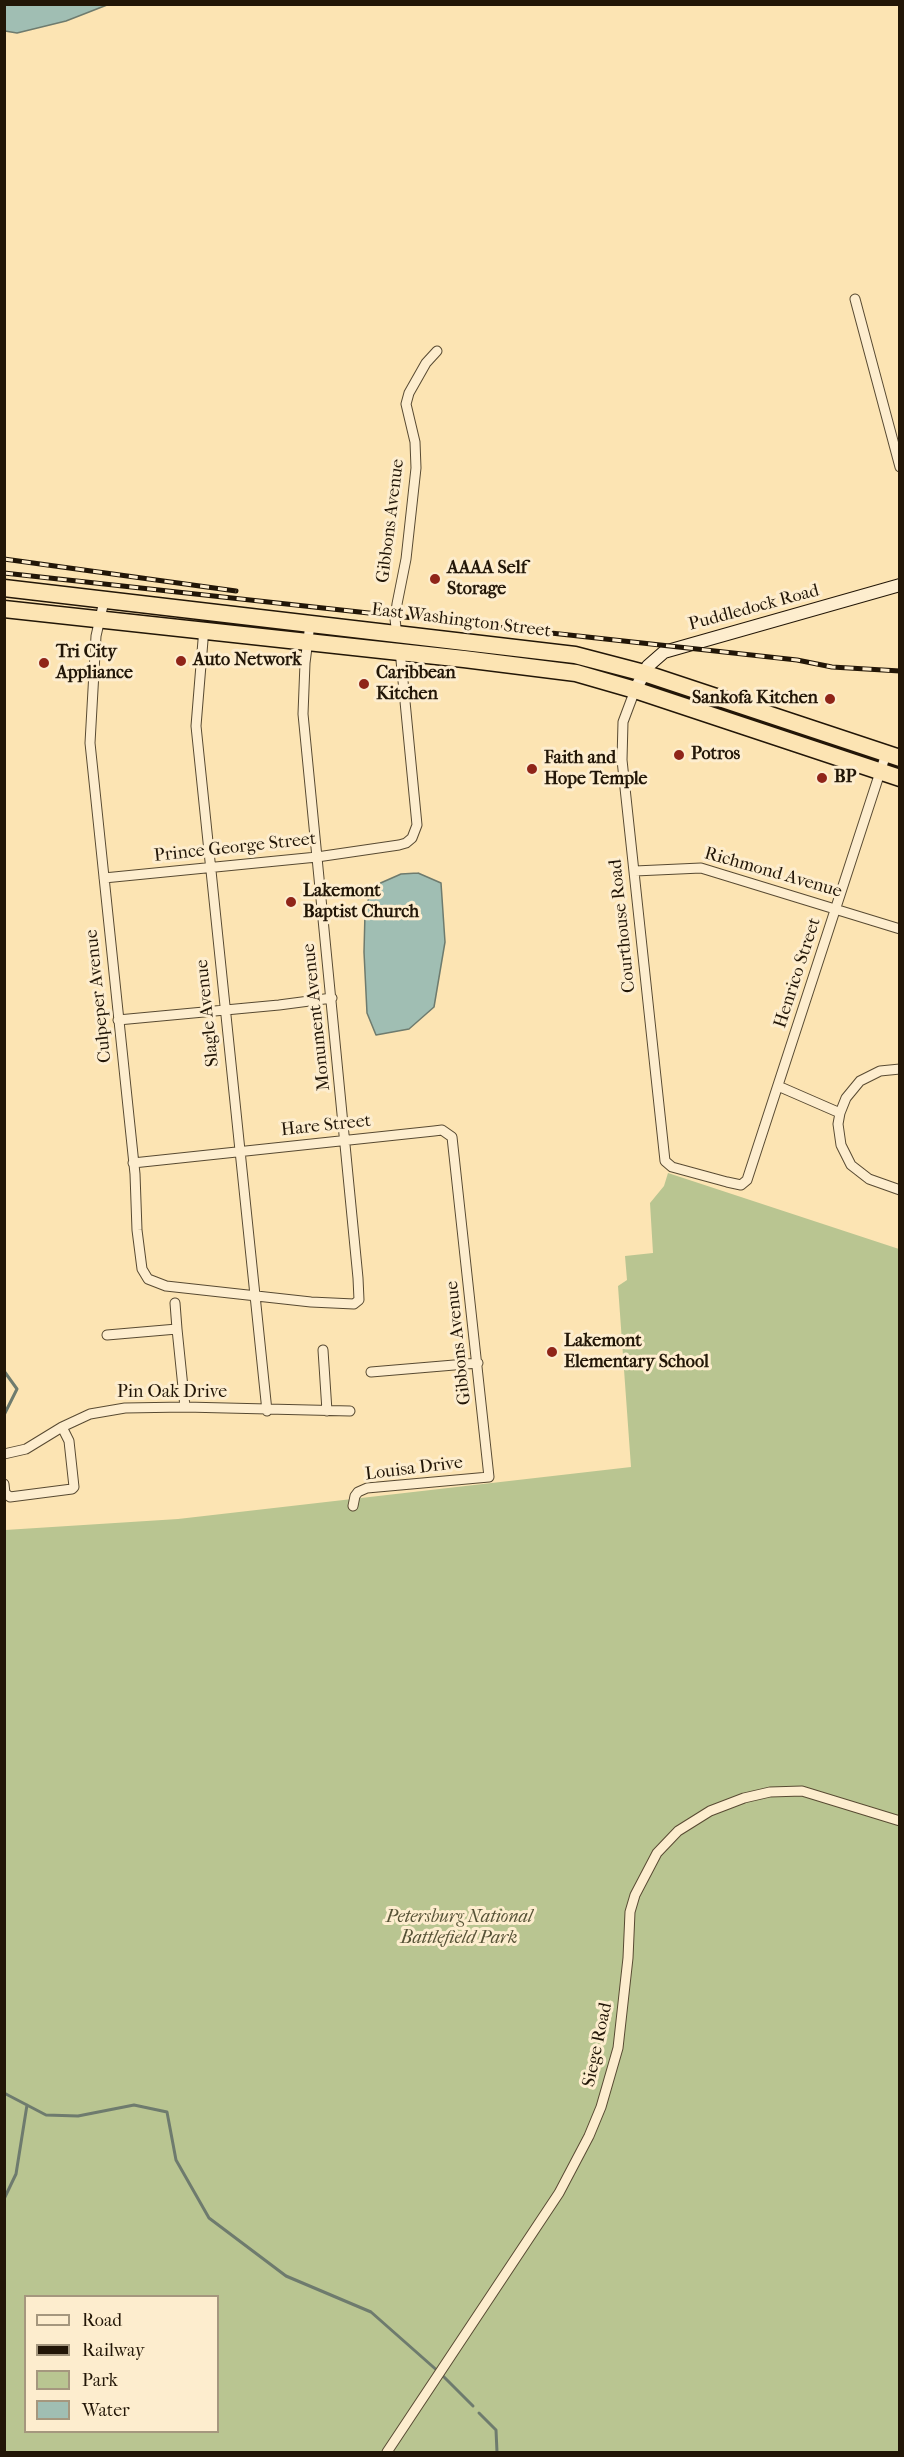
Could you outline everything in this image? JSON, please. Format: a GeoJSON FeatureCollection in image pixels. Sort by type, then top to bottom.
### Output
{"type":"FeatureCollection","features":[{"type":"Feature","properties":{"kind":"highway","name":"East Washington Street"},"geometry":{"type":"LineString","coordinates":[[4,588],[575,654],[644,673],[893,756]]}},
{"type":"Feature","properties":{"kind":"highway","name":"East Washington Street"},"geometry":{"type":"LineString","coordinates":[[4,609],[576,673],[635,690],[900,778]]}},
{"type":"Feature","properties":{"kind":"main road","name":"Puddledock Road"},"geometry":{"type":"LineString","coordinates":[[635,690],[644,673],[657,657],[678,647],[900,585]]}},
{"type":"Feature","properties":{"kind":"street"},"geometry":{"type":"LineString","coordinates":[[855,298],[900,467]]}},
{"type":"Feature","properties":{"kind":"street","name":"Gibbons Avenue"},"geometry":{"type":"LineString","coordinates":[[369,850],[406,843],[412,838],[417,825],[397,634],[397,604],[406,559],[416,468],[415,442],[405,404],[426,363],[437,351]]}},
{"type":"Feature","properties":{"kind":"street","name":"Culpeper Avenue"},"geometry":{"type":"LineString","coordinates":[[104,601],[99,620],[89,736],[142,1269],[148,1280],[166,1286],[254,1295]]}},
{"type":"Feature","properties":{"kind":"street","name":"Slagle Avenue"},"geometry":{"type":"LineString","coordinates":[[206,612],[196,717],[224,1009],[267,1411]]}},
{"type":"Feature","properties":{"kind":"street","name":"Monument Avenue"},"geometry":{"type":"LineString","coordinates":[[254,1295],[342,1304],[358,1302],[346,1140],[303,714],[310,624]]}},
{"type":"Feature","properties":{"kind":"street","name":"Courthouse Road"},"geometry":{"type":"LineString","coordinates":[[635,690],[623,722],[622,760],[665,1161],[672,1167],[727,1182],[744,1184]]}},
{"type":"Feature","properties":{"kind":"street","name":"Henrico Street"},"geometry":{"type":"LineString","coordinates":[[744,1184],[881,771],[893,756]]}},
{"type":"Feature","properties":{"kind":"street","name":"Prince George Street"},"geometry":{"type":"LineString","coordinates":[[104,878],[369,850]]}},
{"type":"Feature","properties":{"kind":"street","name":"Richmond Avenue"},"geometry":{"type":"LineString","coordinates":[[635,871],[701,867],[900,929]]}},
{"type":"Feature","properties":{"kind":"street"},"geometry":{"type":"LineString","coordinates":[[118,1020],[332,998]]}},
{"type":"Feature","properties":{"kind":"street"},"geometry":{"type":"LineString","coordinates":[[900,1069],[880,1071],[860,1081],[846,1098],[840,1113],[839,1136],[851,1165],[869,1179],[900,1190]]}},
{"type":"Feature","properties":{"kind":"street"},"geometry":{"type":"LineString","coordinates":[[777,1086],[840,1113]]}},
{"type":"Feature","properties":{"kind":"street","name":"Hare Street"},"geometry":{"type":"LineString","coordinates":[[133,1163],[434,1131],[448,1133],[453,1140],[460,1206]]}},
{"type":"Feature","properties":{"kind":"street","name":"Gibbons Avenue"},"geometry":{"type":"LineString","coordinates":[[460,1206],[489,1477]]}},
{"type":"Feature","properties":{"kind":"street"},"geometry":{"type":"LineString","coordinates":[[174,1303],[185,1407]]}},
{"type":"Feature","properties":{"kind":"street"},"geometry":{"type":"LineString","coordinates":[[107,1335],[177,1329]]}},
{"type":"Feature","properties":{"kind":"street"},"geometry":{"type":"LineString","coordinates":[[323,1350],[327,1411]]}},
{"type":"Feature","properties":{"kind":"street"},"geometry":{"type":"LineString","coordinates":[[371,1372],[478,1364]]}},
{"type":"Feature","properties":{"kind":"street","name":"Pin Oak Drive"},"geometry":{"type":"LineString","coordinates":[[4,1454],[22,1451],[62,1427],[105,1410],[185,1407],[350,1412]]}},
{"type":"Feature","properties":{"kind":"street"},"geometry":{"type":"LineString","coordinates":[[4,1484],[5,1493],[10,1497],[72,1489],[74,1487],[69,1441],[62,1427]]}},
{"type":"Feature","properties":{"kind":"street","name":"Louisa Drive"},"geometry":{"type":"LineString","coordinates":[[353,1506],[358,1492],[368,1488],[489,1477]]}},
{"type":"Feature","properties":{"kind":"street","name":"Siege Road"},"geometry":{"type":"LineString","coordinates":[[387,2452],[559,2193],[589,2136],[601,2107],[618,2048],[628,1958],[630,1912],[635,1895],[657,1853],[678,1831],[710,1811],[744,1798],[770,1792],[802,1791],[900,1821]]}},
{"type":"Feature","properties":{"kind":"green space","name":"Petersburg National Battlefield Park"},"geometry":{"type":"Polygon","coordinates":[[[668,1173],[899,1249],[899,2452],[5,2452],[5,1530],[178,1519],[631,1467],[618,1286],[627,1280],[625,1256],[653,1253],[650,1203],[664,1186],[668,1173]]]}},
{"type":"Feature","properties":{"kind":"water"},"geometry":{"type":"Polygon","coordinates":[[[4,5],[107,5],[66,21],[17,33],[5,31],[4,5]]]}},
{"type":"Feature","properties":{"kind":"water"},"geometry":{"type":"Polygon","coordinates":[[[418,873],[441,883],[445,942],[434,1007],[409,1029],[376,1035],[367,1013],[364,952],[365,913],[369,897],[376,885],[401,874],[418,873]]]}},
{"type":"Feature","properties":{"kind":"waterway"},"geometry":{"type":"LineString","coordinates":[[4,1371],[17,1389],[4,1415]]}},
{"type":"Feature","properties":{"kind":"waterway"},"geometry":{"type":"LineString","coordinates":[[4,2093],[46,2115],[78,2116],[134,2105],[167,2112],[176,2160],[209,2218],[286,2276],[371,2312],[440,2373],[473,2406]]}},
{"type":"Feature","properties":{"kind":"waterway"},"geometry":{"type":"LineString","coordinates":[[4,2199],[16,2174],[27,2105]]}},
{"type":"Feature","properties":{"kind":"waterway"},"geometry":{"type":"LineString","coordinates":[[479,2413],[496,2430],[497,2452]]}},
{"type":"Feature","properties":{"kind":"railway"},"geometry":{"type":"LineString","coordinates":[[4,559],[236,591]]}},
{"type":"Feature","properties":{"kind":"railway"},"geometry":{"type":"LineString","coordinates":[[4,573],[797,660],[832,667],[900,671]]}},
{"type":"Feature","properties":{"kind":"place","name":"AAAA Self Storage"},"geometry":{"type":"Point","coordinates":[435,579]}},
{"type":"Feature","properties":{"kind":"place","name":"Auto Network"},"geometry":{"type":"Point","coordinates":[181,661]}},
{"type":"Feature","properties":{"kind":"place","name":"Tri City Appliance"},"geometry":{"type":"Point","coordinates":[44,663]}},
{"type":"Feature","properties":{"kind":"place","name":"Caribbean Kitchen"},"geometry":{"type":"Point","coordinates":[364,684]}},
{"type":"Feature","properties":{"kind":"place","name":"Sankofa Kitchen"},"geometry":{"type":"Point","coordinates":[830,699]}},
{"type":"Feature","properties":{"kind":"place","name":"Potros"},"geometry":{"type":"Point","coordinates":[679,755]}},
{"type":"Feature","properties":{"kind":"place","name":"Faith and Hope Temple"},"geometry":{"type":"Point","coordinates":[532,769]}},
{"type":"Feature","properties":{"kind":"place","name":"BP"},"geometry":{"type":"Point","coordinates":[822,778]}},
{"type":"Feature","properties":{"kind":"place","name":"Lakemont Baptist Church"},"geometry":{"type":"Point","coordinates":[291,902]}},
{"type":"Feature","properties":{"kind":"place","name":"Lakemont Elementary School"},"geometry":{"type":"Point","coordinates":[552,1352]}}]}
